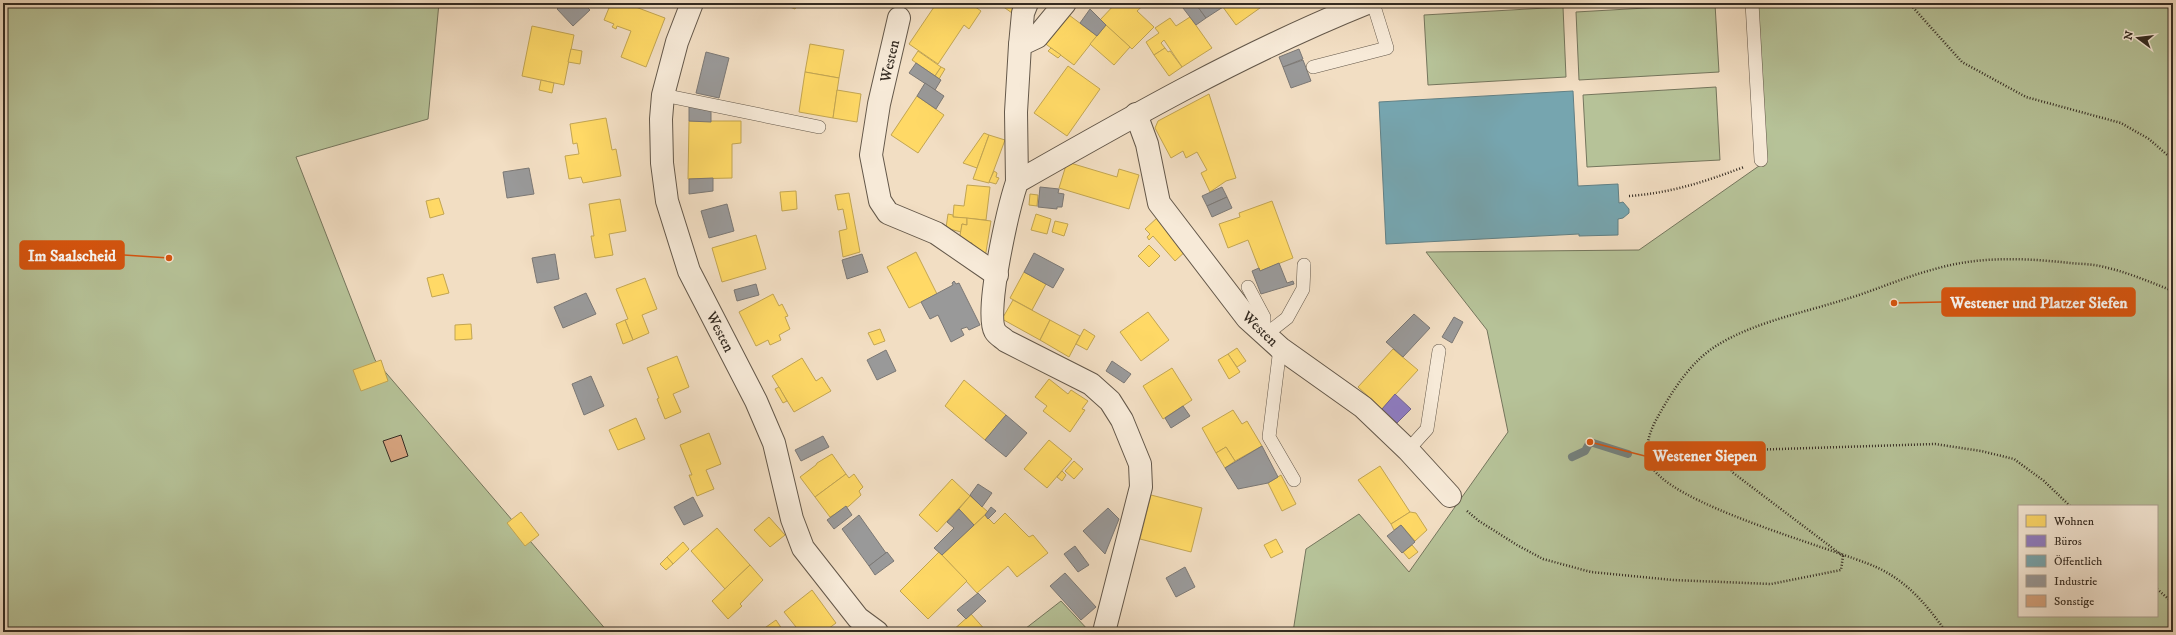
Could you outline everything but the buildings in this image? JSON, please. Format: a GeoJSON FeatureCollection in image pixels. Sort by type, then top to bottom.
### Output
{"type":"FeatureCollection","features":[{"type":"Feature","properties":{"kind":"street","name":"Westen"},"geometry":{"type":"LineString","coordinates":[[692,3],[677,42],[665,83],[663,96],[661,119],[662,156],[667,201],[688,272],[756,401],[774,443],[792,519],[803,548],[858,618],[877,632]]}},
{"type":"Feature","properties":{"kind":"street"},"geometry":{"type":"LineString","coordinates":[[1027,3],[1023,13],[1016,112],[1017,182],[1009,207],[996,275],[992,319],[995,332],[1006,341],[1091,384],[1110,401],[1122,420],[1140,464],[1140,487],[1104,632]]}},
{"type":"Feature","properties":{"kind":"street"},"geometry":{"type":"LineString","coordinates":[[1020,44],[1037,37],[1065,3]]}},
{"type":"Feature","properties":{"kind":"street"},"geometry":{"type":"LineString","coordinates":[[1017,182],[1136,114],[1238,61],[1367,3]]}},
{"type":"Feature","properties":{"kind":"street","name":"Westen"},"geometry":{"type":"LineString","coordinates":[[900,18],[880,104],[871,155],[880,201],[888,213],[936,233],[996,275]]}},
{"type":"Feature","properties":{"kind":"street","name":"Westen"},"geometry":{"type":"LineString","coordinates":[[1136,114],[1147,144],[1159,203],[1247,318],[1272,342],[1363,407],[1408,450],[1450,496]]}},
{"type":"Feature","properties":{"kind":"lane"},"geometry":{"type":"LineString","coordinates":[[1313,67],[1387,48],[1373,3]]}},
{"type":"Feature","properties":{"kind":"lane"},"geometry":{"type":"LineString","coordinates":[[1752,3],[1761,160]]}},
{"type":"Feature","properties":{"kind":"lane"},"geometry":{"type":"LineString","coordinates":[[663,96],[819,127]]}},
{"type":"Feature","properties":{"kind":"lane"},"geometry":{"type":"LineString","coordinates":[[1272,342],[1288,318],[1303,289],[1304,265]]}},
{"type":"Feature","properties":{"kind":"lane"},"geometry":{"type":"LineString","coordinates":[[1248,287],[1264,318],[1272,342],[1269,437],[1294,480]]}},
{"type":"Feature","properties":{"kind":"lane"},"geometry":{"type":"LineString","coordinates":[[1408,450],[1427,429],[1439,352]]}},
{"type":"Feature","properties":{"kind":"path"},"geometry":{"type":"LineString","coordinates":[[1909,3],[1962,62],[2026,97],[2121,123],[2149,139],[2173,160]]}},
{"type":"Feature","properties":{"kind":"path"},"geometry":{"type":"LineString","coordinates":[[1629,196],[1662,193],[1701,184],[1761,160]]}},
{"type":"Feature","properties":{"kind":"path"},"geometry":{"type":"LineString","coordinates":[[1946,632],[1924,602],[1905,584],[1876,567],[1843,556],[1704,502],[1661,480],[1650,465],[1646,447],[1657,418],[1672,392],[1692,367],[1713,347],[1740,333],[1880,289],[1936,268],[1983,261],[2030,259],[2103,266],[2173,290]]}},
{"type":"Feature","properties":{"kind":"path"},"geometry":{"type":"LineString","coordinates":[[1843,556],[1732,472],[1730,465],[1735,454],[1748,450],[1935,444],[1981,451],[2014,459],[2044,481],[2069,505]]}},
{"type":"Feature","properties":{"kind":"path"},"geometry":{"type":"LineString","coordinates":[[1450,496],[1479,521],[1517,545],[1543,559],[1591,572],[1689,581],[1771,584],[1841,570],[1843,556]]}},
{"type":"Feature","properties":{"kind":"path"},"geometry":{"type":"LineString","coordinates":[[2158,590],[2173,603]]}},
{"type":"Feature","properties":{"kind":"green space"},"geometry":{"type":"Polygon","coordinates":[[[3,3],[439,3],[428,119],[296,157],[375,360],[608,632],[3,632],[3,3]]]}},
{"type":"Feature","properties":{"kind":"green space"},"geometry":{"type":"Polygon","coordinates":[[[1757,3],[2173,3],[2173,632],[1293,632],[1306,549],[1359,514],[1409,572],[1508,432],[1487,330],[1426,252],[1639,250],[1766,161],[1757,3]]]}},
{"type":"Feature","properties":{"kind":"green space"},"geometry":{"type":"Polygon","coordinates":[[[1715,4],[1719,72],[1579,80],[1576,12],[1715,4]]]}},
{"type":"Feature","properties":{"kind":"green space"},"geometry":{"type":"Polygon","coordinates":[[[1563,7],[1566,77],[1428,85],[1424,15],[1563,7]]]}},
{"type":"Feature","properties":{"kind":"green space"},"geometry":{"type":"Polygon","coordinates":[[[1716,87],[1720,160],[1587,167],[1583,95],[1716,87]]]}},
{"type":"Feature","properties":{"kind":"green space"},"geometry":{"type":"Polygon","coordinates":[[[1061,601],[1090,632],[1021,632],[1061,601]]]}},
{"type":"Feature","properties":{"kind":"waterway"},"geometry":{"type":"LineString","coordinates":[[1572,457],[1585,451],[1590,442],[1628,454]]}},
{"type":"Feature","properties":{"kind":"place","name":"Im Saalscheid"},"geometry":{"type":"Point","coordinates":[169,258]}},
{"type":"Feature","properties":{"kind":"place","name":"Westener und Platzer Siefen"},"geometry":{"type":"Point","coordinates":[1894,303]}},
{"type":"Feature","properties":{"kind":"place","name":"Westener Siepen"},"geometry":{"type":"Point","coordinates":[1590,442]}}]}
